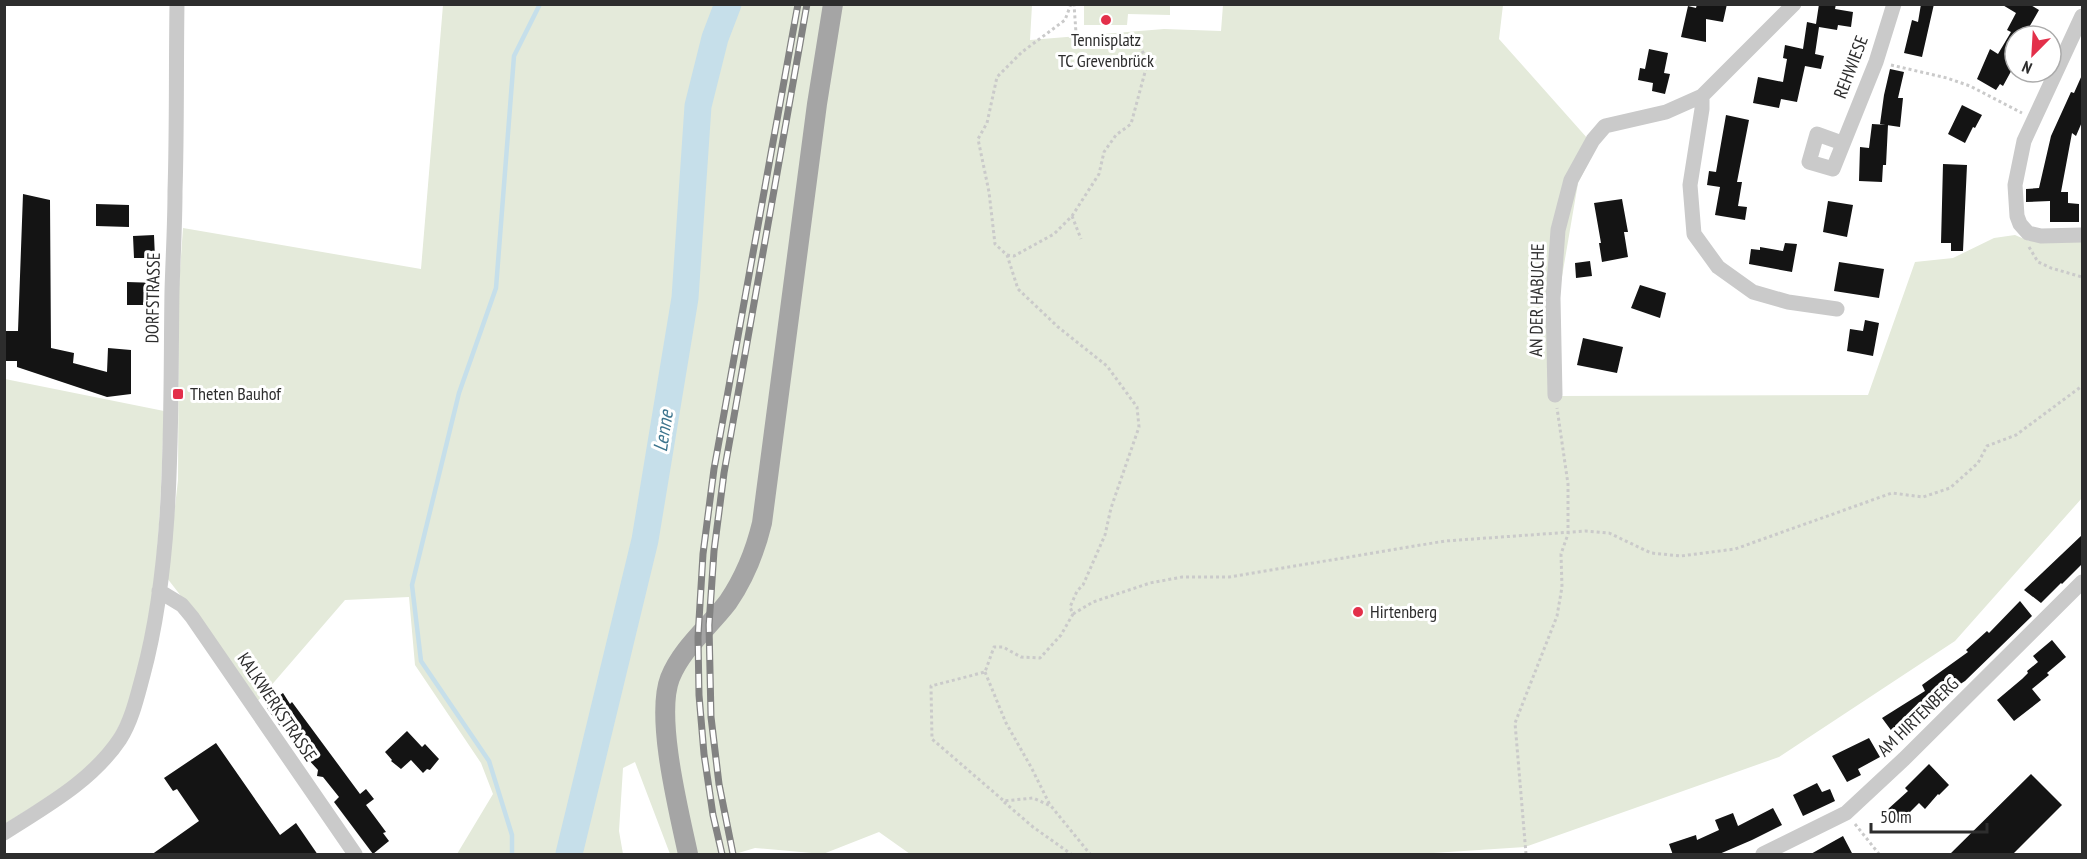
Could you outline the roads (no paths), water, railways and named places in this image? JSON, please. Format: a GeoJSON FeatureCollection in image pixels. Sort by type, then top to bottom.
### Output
{"type":"FeatureCollection","features":[{"type":"Feature","properties":{"kind":"main road"},"geometry":{"type":"LineString","coordinates":[[688,855],[674,781],[665,716],[665,696],[670,677],[680,660],[741,581],[755,549],[762,523],[816,104],[833,4]]}},
{"type":"Feature","properties":{"kind":"street","name":"DORFSTRASSE"},"geometry":{"type":"LineString","coordinates":[[4,833],[89,775],[120,738],[130,718],[149,652],[167,518],[177,4]]}},
{"type":"Feature","properties":{"kind":"street","name":"AN DER HABUCHE"},"geometry":{"type":"LineString","coordinates":[[1555,395],[1553,298],[1558,230],[1571,180],[1593,140],[1605,126],[1666,112],[1702,96],[1794,4]]}},
{"type":"Feature","properties":{"kind":"street","name":"REHWIESE"},"geometry":{"type":"LineString","coordinates":[[1842,143],[1876,62],[1894,4]]}},
{"type":"Feature","properties":{"kind":"street"},"geometry":{"type":"LineString","coordinates":[[2082,16],[2024,141],[2015,184],[2016,207],[2020,224],[2028,233],[2041,236],[2082,235]]}},
{"type":"Feature","properties":{"kind":"street"},"geometry":{"type":"LineString","coordinates":[[1702,96],[1690,185],[1694,234],[1718,267],[1753,292],[1788,302],[1837,309]]}},
{"type":"Feature","properties":{"kind":"street","name":"AM HIRTENBERG"},"geometry":{"type":"LineString","coordinates":[[1763,855],[1846,813],[1904,759],[2082,582]]}},
{"type":"Feature","properties":{"kind":"street","name":"KALKWERKSTRASSE"},"geometry":{"type":"LineString","coordinates":[[159,591],[182,605],[192,617],[356,855]]}},
{"type":"Feature","properties":{"kind":"waterway"},"geometry":{"type":"LineString","coordinates":[[512,854],[512,835],[489,761],[421,661],[412,585],[459,393],[496,288],[514,56],[540,4]]}},
{"type":"Feature","properties":{"kind":"waterway","name":"Lenne"},"geometry":{"type":"LineString","coordinates":[[569,854],[645,540],[685,298],[698,106],[715,38],[728,4]]}},
{"type":"Feature","properties":{"kind":"railway"},"geometry":{"type":"LineString","coordinates":[[722,854],[713,815],[704,754],[699,695],[698,637],[703,554],[714,469],[798,4]]}},
{"type":"Feature","properties":{"kind":"railway"},"geometry":{"type":"LineString","coordinates":[[733,854],[719,784],[711,717],[709,625],[714,551],[724,473],[807,4]]}},
{"type":"Feature","properties":{"kind":"place","name":"Tennisplatz TC Grevenbrück"},"geometry":{"type":"Point","coordinates":[1106,20]}},
{"type":"Feature","properties":{"kind":"place","name":"Theten Bauhof"},"geometry":{"type":"Point","coordinates":[178,394]}},
{"type":"Feature","properties":{"kind":"place","name":"Hirtenberg"},"geometry":{"type":"Point","coordinates":[1358,612]}}]}
